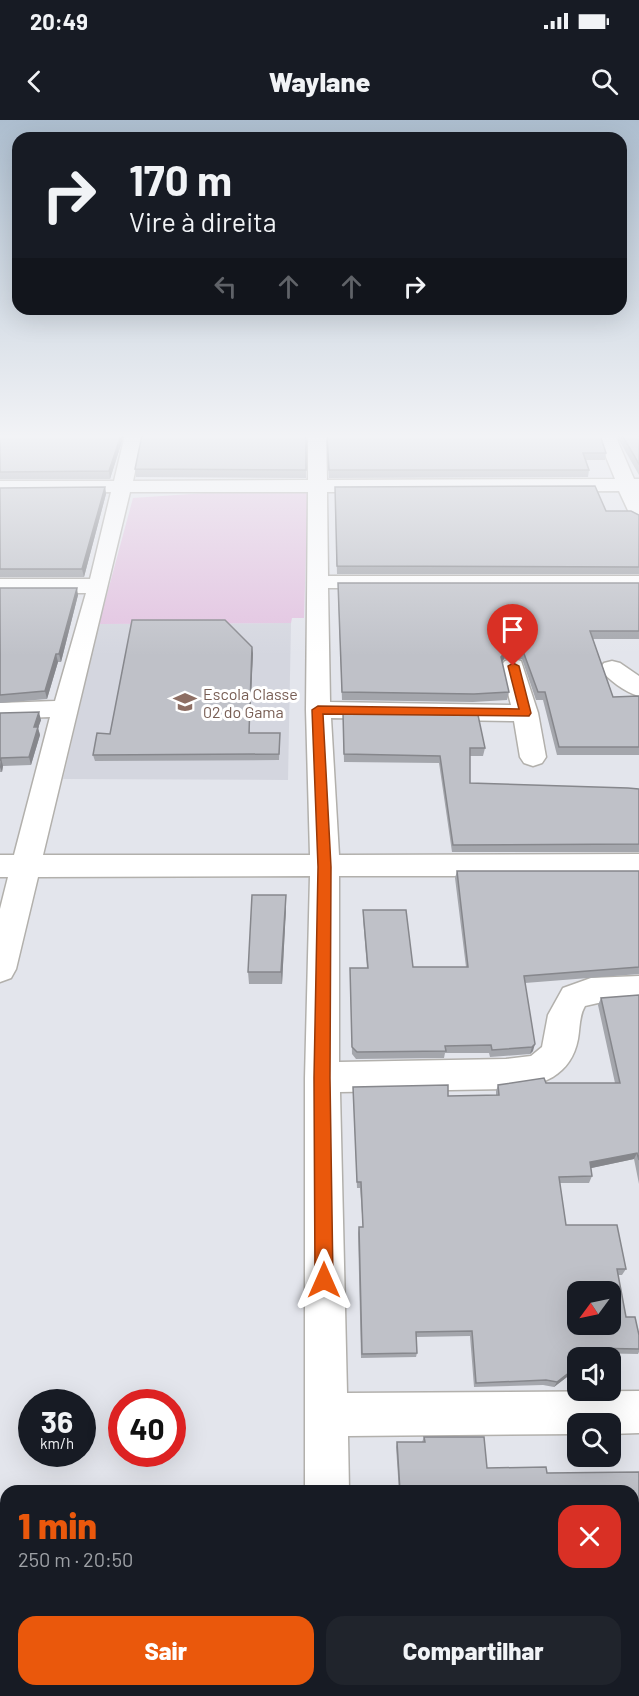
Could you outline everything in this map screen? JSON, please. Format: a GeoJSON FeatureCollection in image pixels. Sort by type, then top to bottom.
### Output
{"type":"FeatureCollection","features":[{"type":"Feature","properties":{"kind":"street"},"geometry":{"type":"LineString","coordinates":[[0,969],[13,866],[65,709],[118,509]]}},
{"type":"Feature","properties":{"kind":"street"},"geometry":{"type":"LineString","coordinates":[[317,509],[318,710],[325,867],[322,1078],[327,1485]]}},
{"type":"Feature","properties":{"kind":"street"},"geometry":{"type":"LineString","coordinates":[[317,582],[639,582]]}},
{"type":"Feature","properties":{"kind":"street"},"geometry":{"type":"LineString","coordinates":[[0,586],[99,586]]}},
{"type":"Feature","properties":{"kind":"street"},"geometry":{"type":"LineString","coordinates":[[513,666],[533,757]]}},
{"type":"Feature","properties":{"kind":"street"},"geometry":{"type":"LineString","coordinates":[[612,668],[639,687]]}},
{"type":"Feature","properties":{"kind":"street"},"geometry":{"type":"LineString","coordinates":[[0,711],[65,709]]}},
{"type":"Feature","properties":{"kind":"street"},"geometry":{"type":"LineString","coordinates":[[318,710],[525,713]]}},
{"type":"Feature","properties":{"kind":"street"},"geometry":{"type":"LineString","coordinates":[[13,866],[639,865]]}},
{"type":"Feature","properties":{"kind":"street"},"geometry":{"type":"LineString","coordinates":[[322,1078],[501,1073],[537,1069],[552,1060],[561,1043],[566,1007],[574,998],[582,992],[639,990]]}},
{"type":"Feature","properties":{"kind":"street"},"geometry":{"type":"LineString","coordinates":[[325,1415],[639,1412]]}},
{"type":"Feature","properties":{"kind":"shaded area"},"geometry":{"type":"Polygon","coordinates":[[[130,509],[307,509],[304,618],[292,618],[291,623],[99,624],[130,509]]]}},
{"type":"Feature","properties":{"kind":"shaded area","name":"Escola Classe 02 do Gama"},"geometry":{"type":"Polygon","coordinates":[[[291,623],[288,780],[63,779],[99,624],[291,623]]]}},
{"type":"Feature","properties":{"kind":"building"},"geometry":{"type":"Polygon","coordinates":[[[0,509],[99,509],[82,569],[0,569],[0,509]]]}},
{"type":"Feature","properties":{"kind":"building"},"geometry":{"type":"Polygon","coordinates":[[[336,509],[605,509],[606,511],[631,511],[639,515],[639,567],[337,566],[336,509]]]}},
{"type":"Feature","properties":{"kind":"building"},"geometry":{"type":"Polygon","coordinates":[[[338,583],[639,583],[639,631],[590,631],[613,697],[639,696],[639,747],[559,747],[545,692],[538,692],[523,651],[506,651],[501,657],[509,692],[474,694],[342,692],[338,583]]]}},
{"type":"Feature","properties":{"kind":"building"},"geometry":{"type":"Polygon","coordinates":[[[0,588],[77,588],[59,654],[56,654],[45,691],[0,695],[0,588]]]}},
{"type":"Feature","properties":{"kind":"building"},"geometry":{"type":"Polygon","coordinates":[[[132,620],[225,620],[252,647],[249,733],[280,733],[279,754],[93,755],[97,733],[110,734],[132,620]]]}},
{"type":"Feature","properties":{"kind":"building"},"geometry":{"type":"Polygon","coordinates":[[[39,712],[34,727],[38,727],[29,757],[1,758],[0,761],[0,713],[39,712]]]}},
{"type":"Feature","properties":{"kind":"building"},"geometry":{"type":"Polygon","coordinates":[[[343,713],[478,715],[485,748],[470,748],[470,783],[639,789],[639,844],[453,845],[440,756],[344,754],[343,713]]]}},
{"type":"Feature","properties":{"kind":"building"},"geometry":{"type":"Polygon","coordinates":[[[457,871],[639,871],[639,967],[524,976],[535,1044],[532,1047],[492,1050],[491,1045],[445,1046],[446,1051],[357,1052],[352,1047],[350,968],[368,968],[363,910],[406,910],[413,967],[468,967],[457,871]]]}},
{"type":"Feature","properties":{"kind":"building"},"geometry":{"type":"Polygon","coordinates":[[[252,895],[286,895],[281,972],[248,972],[252,895]]]}},
{"type":"Feature","properties":{"kind":"building"},"geometry":{"type":"Polygon","coordinates":[[[639,995],[639,1160],[637,1153],[590,1162],[592,1176],[559,1177],[566,1225],[617,1225],[626,1269],[617,1269],[619,1281],[567,1281],[567,1335],[621,1335],[621,1290],[626,1317],[635,1317],[639,1349],[567,1347],[567,1374],[557,1382],[546,1380],[476,1383],[472,1331],[416,1332],[417,1353],[362,1354],[359,1227],[363,1227],[361,1182],[357,1182],[353,1087],[448,1085],[448,1096],[499,1095],[498,1085],[544,1078],[546,1083],[620,1083],[601,998],[639,995]]]}},
{"type":"Feature","properties":{"kind":"building"},"geometry":{"type":"Polygon","coordinates":[[[424,1437],[484,1437],[487,1468],[546,1467],[547,1473],[639,1472],[639,1485],[400,1485],[397,1442],[425,1442],[424,1437]]]}},
{"type":"Feature","properties":{"kind":"place","name":"Escola Classe 02 do Gama"},"geometry":{"type":"Point","coordinates":[185,702]}},
{"type":"Feature","properties":{"kind":"route"},"geometry":{"type":"LineString","coordinates":[[324,1280],[322,1078],[325,867],[318,710],[525,713],[513,666]]}}]}
